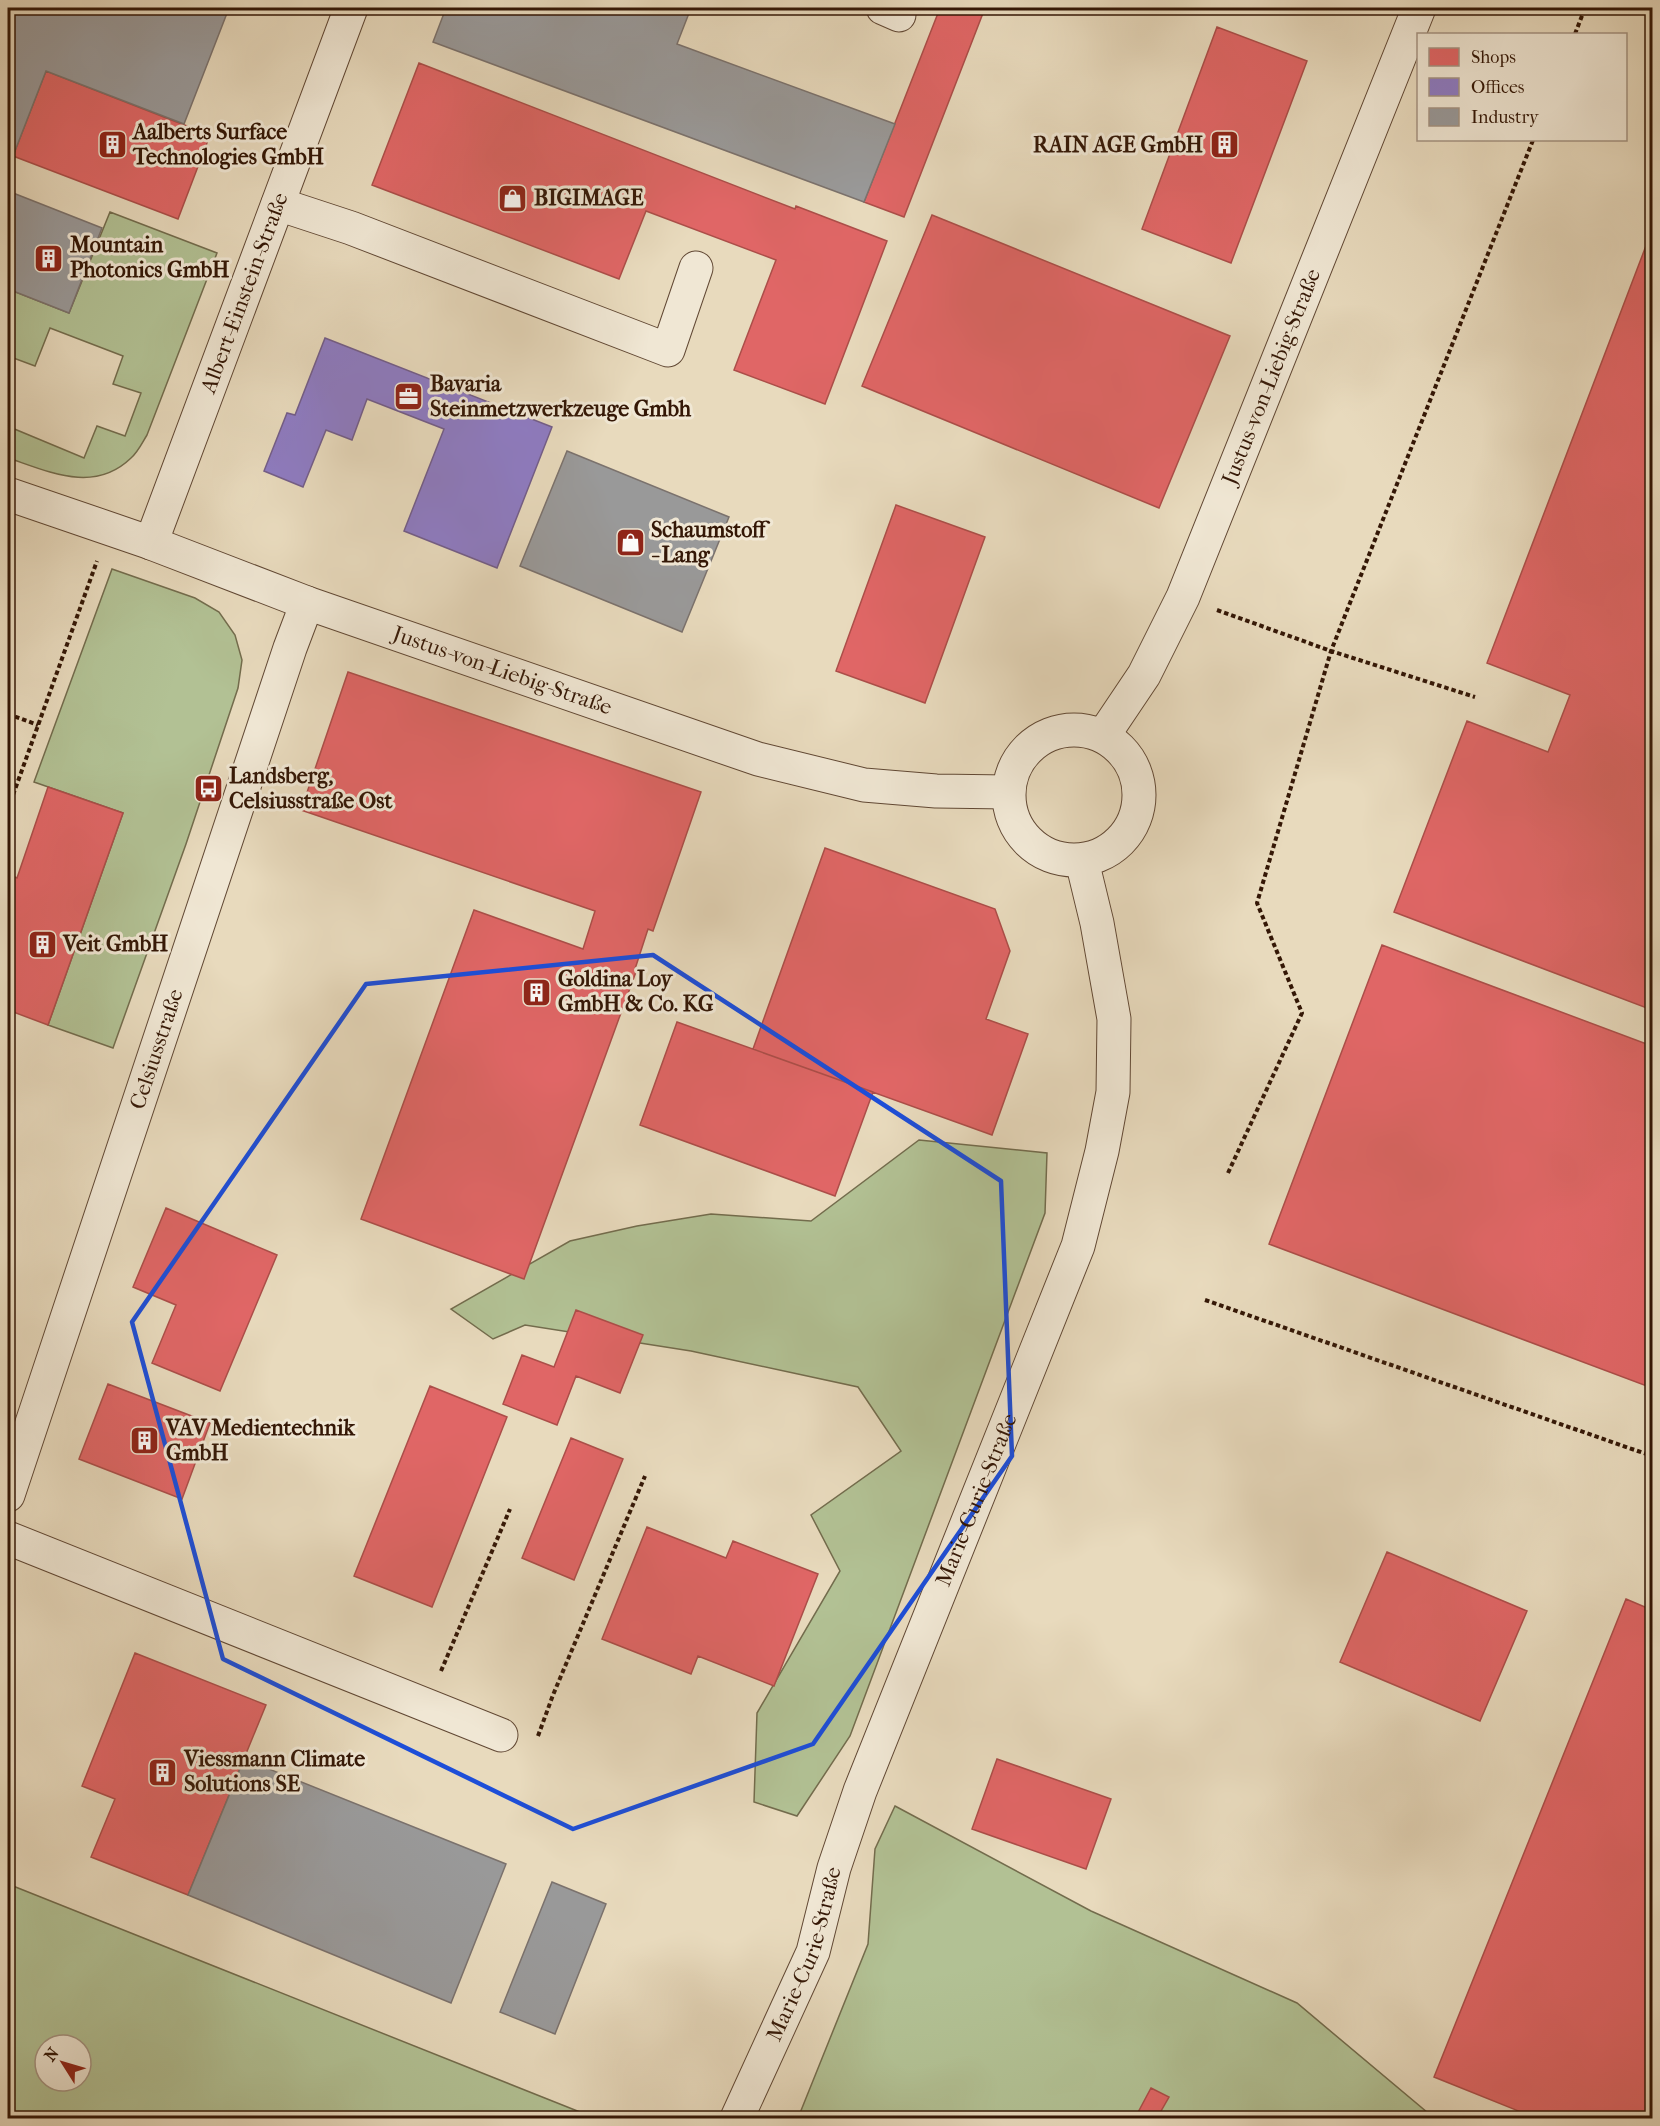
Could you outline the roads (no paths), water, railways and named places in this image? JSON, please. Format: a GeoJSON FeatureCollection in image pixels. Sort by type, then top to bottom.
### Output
{"type":"FeatureCollection","features":[{"type":"Feature","properties":{"kind":"street","name":"Albert-Einstein-Straße"},"geometry":{"type":"LineString","coordinates":[[151,543],[351,8]]}},
{"type":"Feature","properties":{"kind":"street","name":"Justus-von-Liebig-Straße"},"geometry":{"type":"LineString","coordinates":[[1103,736],[1144,675],[1183,597],[1419,8]]}},
{"type":"Feature","properties":{"kind":"street"},"geometry":{"type":"LineString","coordinates":[[278,204],[351,228],[668,350],[696,268]]}},
{"type":"Feature","properties":{"kind":"street","name":"Justus-von-Liebig-Straße"},"geometry":{"type":"LineString","coordinates":[[8,495],[151,543],[307,603],[758,759],[864,785],[936,791],[1008,792]]}},
{"type":"Feature","properties":{"kind":"street","name":"Celsiusstraße"},"geometry":{"type":"LineString","coordinates":[[8,1496],[290,648],[307,603]]}},
{"type":"Feature","properties":{"kind":"street"},"geometry":{"type":"LineString","coordinates":[[1083,730],[1103,736],[1121,748],[1133,765],[1140,785],[1140,806],[1132,826],[1120,843],[1102,855],[1082,861],[1063,860],[1045,854],[1029,844],[1017,829],[1010,811],[1008,792],[1013,771],[1024,753],[1041,738],[1061,731],[1083,730]]}},
{"type":"Feature","properties":{"kind":"street","name":"Marie-Curie-Straße"},"geometry":{"type":"LineString","coordinates":[[738,2118],[813,1952],[834,1868],[860,1791],[1078,1246],[1102,1151],[1113,1092],[1114,1019],[1097,923],[1082,861]]}},
{"type":"Feature","properties":{"kind":"street"},"geometry":{"type":"LineString","coordinates":[[8,1538],[501,1735]]}},
{"type":"Feature","properties":{"kind":"place","name":"Aalberts Surface Technologies GmbH"},"geometry":{"type":"Point","coordinates":[112,145]}},
{"type":"Feature","properties":{"kind":"place","name":"RAIN AGE GmbH"},"geometry":{"type":"Point","coordinates":[1224,145]}},
{"type":"Feature","properties":{"kind":"place","name":"BIGIMAGE"},"geometry":{"type":"Point","coordinates":[513,198]}},
{"type":"Feature","properties":{"kind":"place","name":"Mountain Photonics GmbH"},"geometry":{"type":"Point","coordinates":[49,258]}},
{"type":"Feature","properties":{"kind":"place","name":"Bavaria Steinmetzwerkzeuge Gmbh"},"geometry":{"type":"Point","coordinates":[409,397]}},
{"type":"Feature","properties":{"kind":"place","name":"Schaumstoff - Lang"},"geometry":{"type":"Point","coordinates":[630,543]}},
{"type":"Feature","properties":{"kind":"place","name":"Landsberg, Celsiusstraße Ost"},"geometry":{"type":"Point","coordinates":[208,789]}},
{"type":"Feature","properties":{"kind":"place","name":"Veit GmbH"},"geometry":{"type":"Point","coordinates":[42,944]}},
{"type":"Feature","properties":{"kind":"place","name":"Goldina Loy GmbH & Co. KG"},"geometry":{"type":"Point","coordinates":[537,992]}},
{"type":"Feature","properties":{"kind":"place","name":"VAV Medientechnik GmbH"},"geometry":{"type":"Point","coordinates":[145,1441]}},
{"type":"Feature","properties":{"kind":"place","name":"Viessmann Climate Solutions SE"},"geometry":{"type":"Point","coordinates":[163,1772]}}]}
